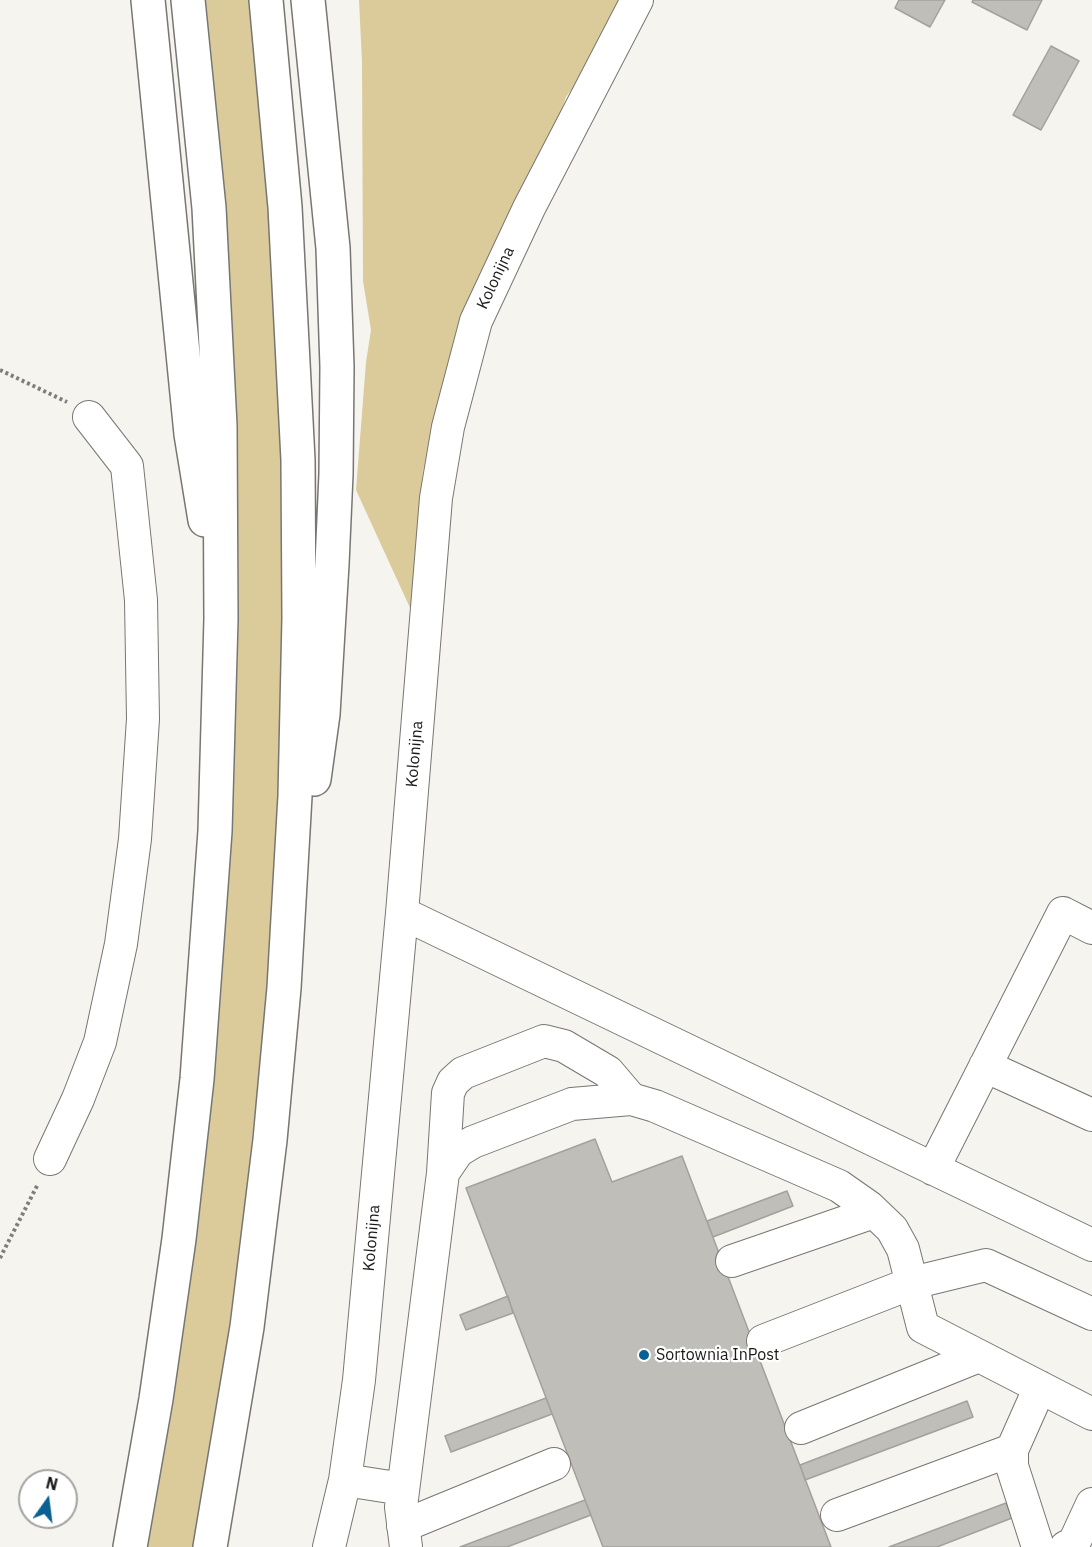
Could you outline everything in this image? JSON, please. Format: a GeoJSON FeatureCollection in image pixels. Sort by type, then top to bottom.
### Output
{"type":"FeatureCollection","features":[{"type":"Feature","properties":{"kind":"highway"},"geometry":{"type":"LineString","coordinates":[[148,0],[191,434],[221,619]]}},
{"type":"Feature","properties":{"kind":"highway"},"geometry":{"type":"LineString","coordinates":[[130,1547],[168,1316],[197,1078],[215,831],[221,619],[221,504],[209,208],[189,0]]}},
{"type":"Feature","properties":{"kind":"highway"},"geometry":{"type":"LineString","coordinates":[[210,1547],[247,1327],[270,1140],[284,988],[292,865],[298,707],[298,460],[285,207],[266,0]]}},
{"type":"Feature","properties":{"kind":"highway"},"geometry":{"type":"LineString","coordinates":[[284,988],[323,714],[336,474],[337,367],[333,248],[309,4]]}},
{"type":"Feature","properties":{"kind":"street","name":"Kolonijna"},"geometry":{"type":"LineString","coordinates":[[329,1547],[345,1480],[359,1380],[402,913],[436,498],[454,406],[476,321],[529,208],[637,0]]}},
{"type":"Feature","properties":{"kind":"street"},"geometry":{"type":"LineString","coordinates":[[50,1159],[78,1099],[100,1042],[122,944],[135,839],[143,719],[141,600],[127,466],[89,417]]}},
{"type":"Feature","properties":{"kind":"street"},"geometry":{"type":"LineString","coordinates":[[402,913],[1092,1245]]}},
{"type":"Feature","properties":{"kind":"street"},"geometry":{"type":"LineString","coordinates":[[933,1169],[1063,913],[1092,928]]}},
{"type":"Feature","properties":{"kind":"street"},"geometry":{"type":"LineString","coordinates":[[554,1464],[404,1537],[401,1507],[443,1173],[448,1093],[453,1082],[463,1072],[544,1041],[564,1046],[608,1072],[631,1100]]}},
{"type":"Feature","properties":{"kind":"street"},"geometry":{"type":"LineString","coordinates":[[985,1066],[1092,1115]]}},
{"type":"Feature","properties":{"kind":"street"},"geometry":{"type":"LineString","coordinates":[[443,1173],[458,1151],[484,1138],[572,1104],[631,1100],[655,1106],[839,1185],[892,1229],[903,1249],[923,1326],[1092,1414]]}},
{"type":"Feature","properties":{"kind":"street"},"geometry":{"type":"LineString","coordinates":[[732,1261],[874,1212]]}},
{"type":"Feature","properties":{"kind":"street"},"geometry":{"type":"LineString","coordinates":[[763,1341],[912,1283],[986,1265],[1092,1314]]}},
{"type":"Feature","properties":{"kind":"street"},"geometry":{"type":"LineString","coordinates":[[801,1428],[979,1356]]}},
{"type":"Feature","properties":{"kind":"street"},"geometry":{"type":"LineString","coordinates":[[1038,1547],[1012,1467],[1012,1450],[1040,1387]]}},
{"type":"Feature","properties":{"kind":"street"},"geometry":{"type":"LineString","coordinates":[[837,1515],[1012,1450]]}},
{"type":"Feature","properties":{"kind":"street"},"geometry":{"type":"LineString","coordinates":[[345,1480],[403,1489]]}},
{"type":"Feature","properties":{"kind":"street"},"geometry":{"type":"LineString","coordinates":[[1066,1547],[1074,1543],[1092,1504]]}},
{"type":"Feature","properties":{"kind":"path"},"geometry":{"type":"LineString","coordinates":[[0,370],[78,407],[89,417]]}},
{"type":"Feature","properties":{"kind":"path"},"geometry":{"type":"LineString","coordinates":[[0,1258],[50,1159]]}},
{"type":"Feature","properties":{"kind":"shaded area"},"geometry":{"type":"Polygon","coordinates":[[[204,0],[248,0],[267,142],[279,309],[283,698],[270,972],[246,1195],[222,1382],[206,1483],[194,1547],[146,1547],[201,1184],[216,1056],[233,777],[204,0]]]}},
{"type":"Feature","properties":{"kind":"shaded area"},"geometry":{"type":"Polygon","coordinates":[[[359,0],[622,0],[592,62],[566,97],[549,147],[465,316],[423,471],[411,610],[356,490],[366,362],[371,330],[363,281],[362,62],[359,0]]]}},
{"type":"Feature","properties":{"kind":"building"},"geometry":{"type":"Polygon","coordinates":[[[899,0],[945,0],[930,27],[895,8],[899,0]]]}},
{"type":"Feature","properties":{"kind":"building"},"geometry":{"type":"Polygon","coordinates":[[[973,0],[1042,0],[1027,30],[972,2],[973,0]]]}},
{"type":"Feature","properties":{"kind":"building"},"geometry":{"type":"Polygon","coordinates":[[[1051,46],[1079,61],[1041,130],[1013,115],[1051,46]]]}},
{"type":"Feature","properties":{"kind":"building","name":"Sortownia InPost"},"geometry":{"type":"Polygon","coordinates":[[[595,1139],[612,1182],[682,1156],[831,1547],[603,1547],[466,1188],[595,1139]]]}},
{"type":"Feature","properties":{"kind":"building"},"geometry":{"type":"Polygon","coordinates":[[[787,1191],[793,1206],[713,1237],[707,1221],[787,1191]]]}},
{"type":"Feature","properties":{"kind":"building"},"geometry":{"type":"Polygon","coordinates":[[[508,1296],[513,1313],[466,1330],[460,1315],[508,1296]]]}},
{"type":"Feature","properties":{"kind":"building"},"geometry":{"type":"Polygon","coordinates":[[[546,1398],[552,1414],[451,1452],[445,1436],[546,1398]]]}},
{"type":"Feature","properties":{"kind":"building"},"geometry":{"type":"Polygon","coordinates":[[[967,1401],[973,1417],[805,1480],[800,1465],[967,1401]]]}},
{"type":"Feature","properties":{"kind":"building"},"geometry":{"type":"Polygon","coordinates":[[[585,1500],[591,1515],[507,1547],[460,1547],[585,1500]]]}},
{"type":"Feature","properties":{"kind":"building"},"geometry":{"type":"Polygon","coordinates":[[[1006,1503],[1012,1518],[937,1547],[889,1547],[1006,1503]]]}},
{"type":"Feature","properties":{"kind":"place","name":"Sortownia InPost"},"geometry":{"type":"Point","coordinates":[644,1355]}}]}
